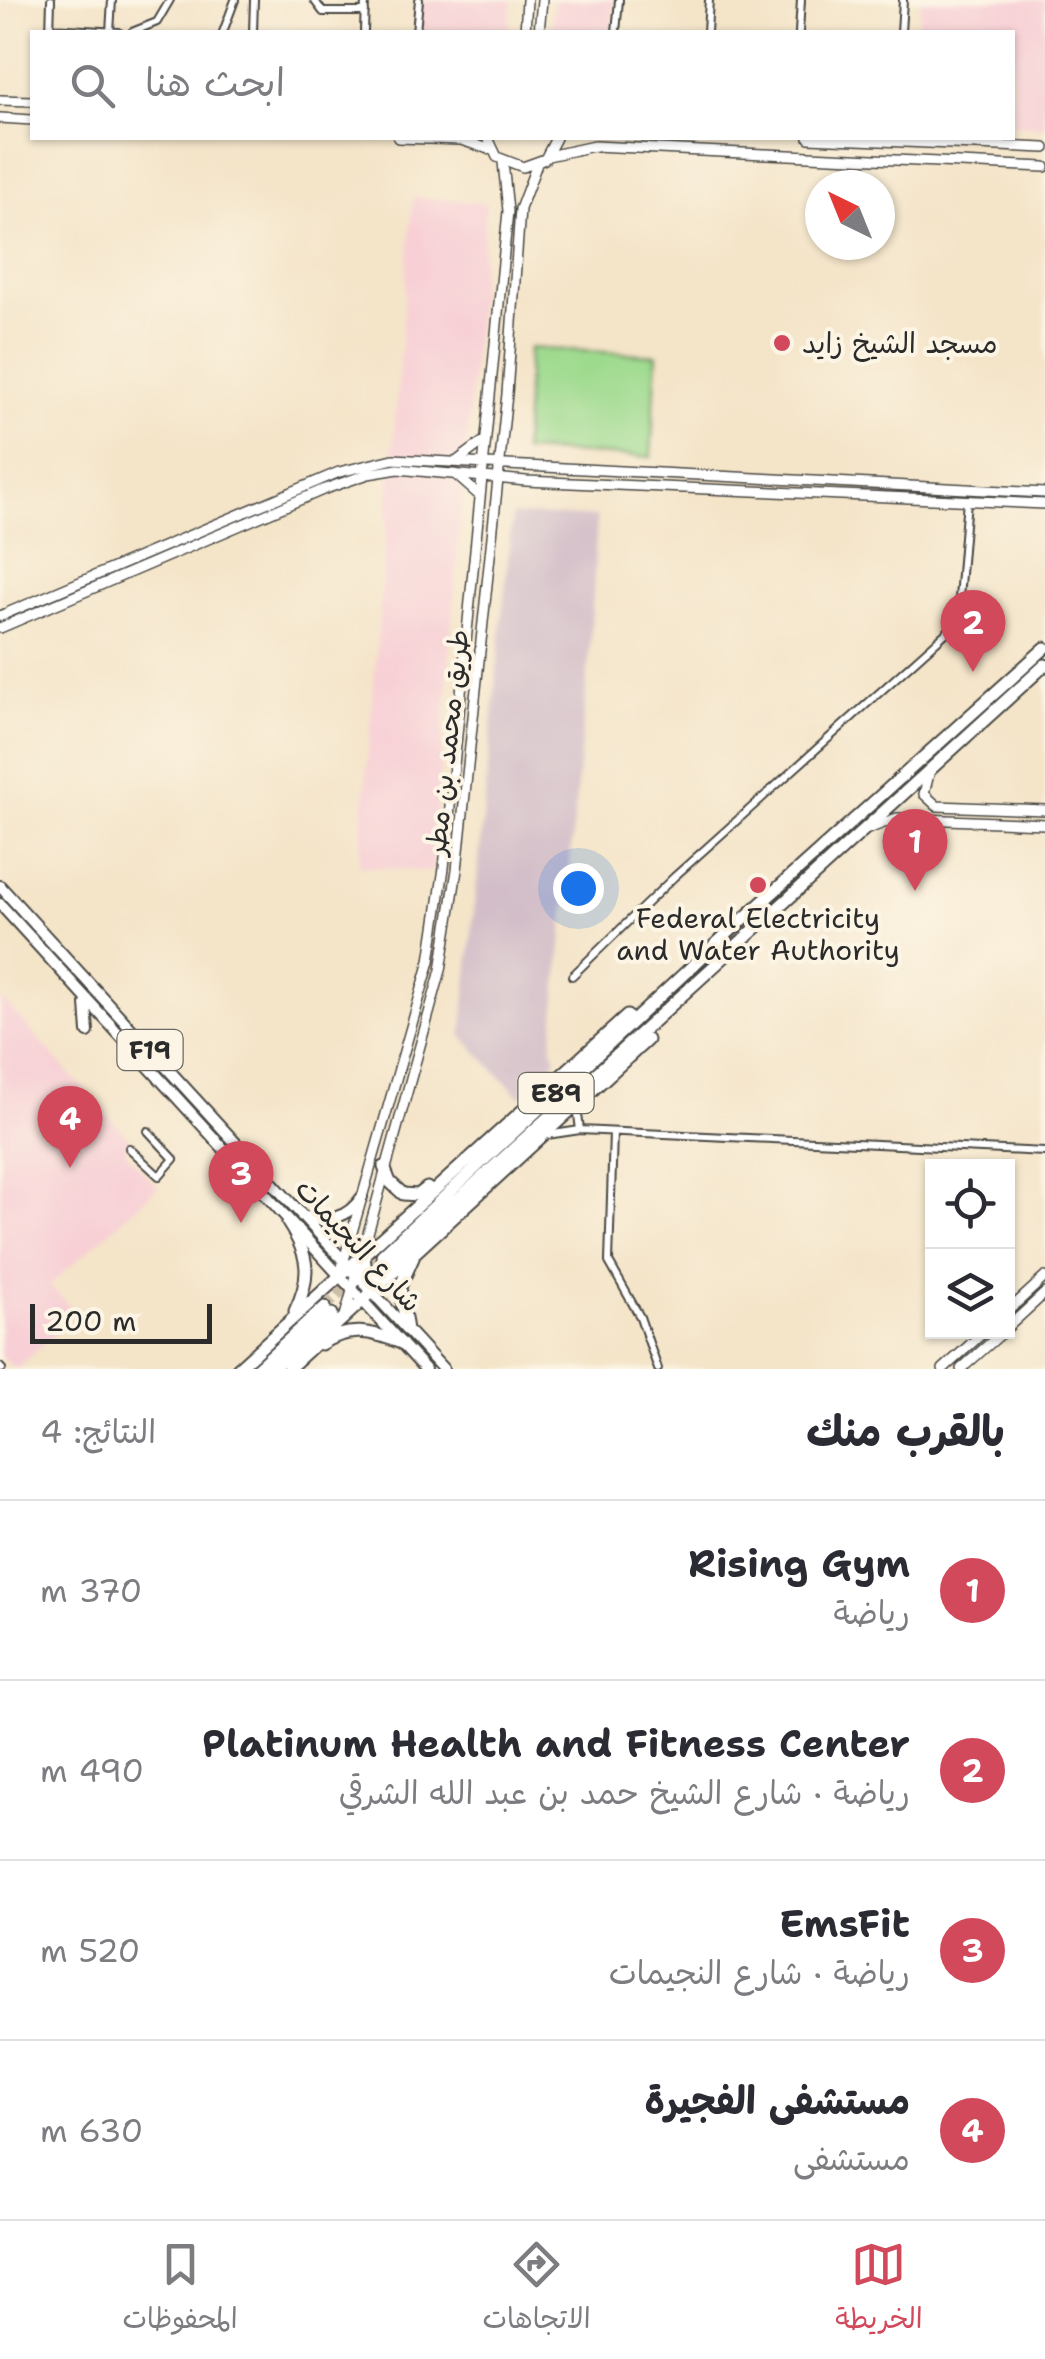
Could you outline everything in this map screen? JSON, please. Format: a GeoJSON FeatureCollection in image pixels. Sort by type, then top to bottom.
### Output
{"type":"FeatureCollection","features":[{"type":"Feature","properties":{"kind":"highway","name":"E89"},"geometry":{"type":"LineString","coordinates":[[1045,648],[730,931],[385,1258],[715,968],[1045,662]]}},
{"type":"Feature","properties":{"kind":"highway"},"geometry":{"type":"LineString","coordinates":[[237,1369],[689,961],[730,931]]}},
{"type":"Feature","properties":{"kind":"highway"},"geometry":{"type":"LineString","coordinates":[[256,1369],[386,1278],[578,1103],[715,968]]}},
{"type":"Feature","properties":{"kind":"highway"},"geometry":{"type":"LineString","coordinates":[[384,1167],[396,1190],[411,1196],[460,1167]]}},
{"type":"Feature","properties":{"kind":"highway"},"geometry":{"type":"LineString","coordinates":[[286,1324],[308,1278],[306,1253],[294,1219]]}},
{"type":"Feature","properties":{"kind":"highway"},"geometry":{"type":"LineString","coordinates":[[407,1330],[400,1287],[421,1246]]}},
{"type":"Feature","properties":{"kind":"highway"},"geometry":{"type":"LineString","coordinates":[[351,1265],[366,1274],[386,1278]]}},
{"type":"Feature","properties":{"kind":"highway"},"geometry":{"type":"LineString","coordinates":[[288,1368],[334,1312]]}},
{"type":"Feature","properties":{"kind":"highway"},"geometry":{"type":"LineString","coordinates":[[272,1369],[334,1312]]}},
{"type":"Feature","properties":{"kind":"highway"},"geometry":{"type":"LineString","coordinates":[[288,1368],[336,1335],[373,1332],[401,1343]]}},
{"type":"Feature","properties":{"kind":"main road","name":"شارع النجيمات"},"geometry":{"type":"LineString","coordinates":[[0,886],[294,1219]]}},
{"type":"Feature","properties":{"kind":"main road","name":"شارع النجيمات"},"geometry":{"type":"LineString","coordinates":[[0,904],[84,999],[294,1219],[351,1265],[358,1295],[426,1369]]}},
{"type":"Feature","properties":{"kind":"main road"},"geometry":{"type":"LineString","coordinates":[[84,999],[88,1032]]}},
{"type":"Feature","properties":{"kind":"main road"},"geometry":{"type":"LineString","coordinates":[[294,1219],[334,1219],[348,1213],[362,1198]]}},
{"type":"Feature","properties":{"kind":"main road","name":"شارع النجيمات"},"geometry":{"type":"LineString","coordinates":[[351,1265],[358,1295],[407,1330],[443,1369]]}},
{"type":"Feature","properties":{"kind":"street"},"geometry":{"type":"LineString","coordinates":[[50,30],[52,0]]}},
{"type":"Feature","properties":{"kind":"street"},"geometry":{"type":"LineString","coordinates":[[110,30],[112,0]]}},
{"type":"Feature","properties":{"kind":"street"},"geometry":{"type":"LineString","coordinates":[[137,30],[157,22],[170,0]]}},
{"type":"Feature","properties":{"kind":"street"},"geometry":{"type":"LineString","coordinates":[[224,30],[235,0]]}},
{"type":"Feature","properties":{"kind":"street"},"geometry":{"type":"LineString","coordinates":[[253,30],[254,0]]}},
{"type":"Feature","properties":{"kind":"street"},"geometry":{"type":"LineString","coordinates":[[314,0],[323,12],[365,12]]}},
{"type":"Feature","properties":{"kind":"street"},"geometry":{"type":"LineString","coordinates":[[364,30],[365,0]]}},
{"type":"Feature","properties":{"kind":"street"},"geometry":{"type":"LineString","coordinates":[[416,30],[419,0]]}},
{"type":"Feature","properties":{"kind":"street"},"geometry":{"type":"LineString","coordinates":[[525,30],[528,0]]}},
{"type":"Feature","properties":{"kind":"street"},"geometry":{"type":"LineString","coordinates":[[539,30],[542,0]]}},
{"type":"Feature","properties":{"kind":"street"},"geometry":{"type":"LineString","coordinates":[[616,30],[619,0]]}},
{"type":"Feature","properties":{"kind":"street"},"geometry":{"type":"LineString","coordinates":[[707,30],[709,0]]}},
{"type":"Feature","properties":{"kind":"street"},"geometry":{"type":"LineString","coordinates":[[799,30],[800,0]]}},
{"type":"Feature","properties":{"kind":"street"},"geometry":{"type":"LineString","coordinates":[[902,30],[903,0]]}},
{"type":"Feature","properties":{"kind":"street"},"geometry":{"type":"LineString","coordinates":[[0,100],[30,101]]}},
{"type":"Feature","properties":{"kind":"street"},"geometry":{"type":"LineString","coordinates":[[0,118],[30,120]]}},
{"type":"Feature","properties":{"kind":"street"},"geometry":{"type":"LineString","coordinates":[[460,140],[492,150]]}},
{"type":"Feature","properties":{"kind":"street"},"geometry":{"type":"LineString","coordinates":[[489,140],[503,162],[524,167],[548,156],[594,146],[1045,167]]}},
{"type":"Feature","properties":{"kind":"street"},"geometry":{"type":"LineString","coordinates":[[548,156],[555,140]]}},
{"type":"Feature","properties":{"kind":"street"},"geometry":{"type":"LineString","coordinates":[[907,140],[1045,148]]}},
{"type":"Feature","properties":{"kind":"street","name":"طريق محمد بن مطر"},"geometry":{"type":"LineString","coordinates":[[351,1265],[362,1198],[430,962],[444,868],[508,212],[503,162]]}},
{"type":"Feature","properties":{"kind":"street","name":"طريق محمد بن مطر"},"geometry":{"type":"LineString","coordinates":[[351,1265],[441,970],[457,870],[520,209],[537,164]]}},
{"type":"Feature","properties":{"kind":"street"},"geometry":{"type":"LineString","coordinates":[[454,467],[486,439]]}},
{"type":"Feature","properties":{"kind":"street"},"geometry":{"type":"LineString","coordinates":[[500,440],[520,467]]}},
{"type":"Feature","properties":{"kind":"street"},"geometry":{"type":"LineString","coordinates":[[0,616],[352,467],[393,459],[518,480],[967,500],[1045,493]]}},
{"type":"Feature","properties":{"kind":"street"},"geometry":{"type":"LineString","coordinates":[[0,628],[368,474],[398,469],[482,463],[870,484],[1018,497],[1045,504]]}},
{"type":"Feature","properties":{"kind":"street"},"geometry":{"type":"LineString","coordinates":[[454,467],[480,496]]}},
{"type":"Feature","properties":{"kind":"street"},"geometry":{"type":"LineString","coordinates":[[610,484],[608,478],[617,473]]}},
{"type":"Feature","properties":{"kind":"street"},"geometry":{"type":"LineString","coordinates":[[493,505],[518,480]]}},
{"type":"Feature","properties":{"kind":"street"},"geometry":{"type":"LineString","coordinates":[[754,491],[766,486],[764,480]]}},
{"type":"Feature","properties":{"kind":"street"},"geometry":{"type":"LineString","coordinates":[[864,496],[870,484]]}},
{"type":"Feature","properties":{"kind":"street"},"geometry":{"type":"LineString","coordinates":[[572,976],[674,876],[957,623],[967,500]]}},
{"type":"Feature","properties":{"kind":"street"},"geometry":{"type":"LineString","coordinates":[[931,767],[924,787],[926,799],[937,806],[1045,810]]}},
{"type":"Feature","properties":{"kind":"street"},"geometry":{"type":"LineString","coordinates":[[953,820],[951,814],[960,808]]}},
{"type":"Feature","properties":{"kind":"street"},"geometry":{"type":"LineString","coordinates":[[857,835],[892,818],[1045,824]]}},
{"type":"Feature","properties":{"kind":"street"},"geometry":{"type":"LineString","coordinates":[[578,1103],[580,1130]]}},
{"type":"Feature","properties":{"kind":"street"},"geometry":{"type":"LineString","coordinates":[[540,1138],[580,1130],[1045,1152]]}},
{"type":"Feature","properties":{"kind":"street"},"geometry":{"type":"LineString","coordinates":[[129,1148],[158,1176],[174,1159],[148,1132]]}},
{"type":"Feature","properties":{"kind":"street"},"geometry":{"type":"LineString","coordinates":[[613,1132],[609,1262],[640,1317],[658,1369]]}},
{"type":"Feature","properties":{"kind":"street"},"geometry":{"type":"LineString","coordinates":[[1015,1305],[1045,1277]]}},
{"type":"Feature","properties":{"kind":"street"},"geometry":{"type":"LineString","coordinates":[[321,1292],[336,1288],[358,1295]]}},
{"type":"Feature","properties":{"kind":"street"},"geometry":{"type":"LineString","coordinates":[[1015,1320],[1045,1293]]}},
{"type":"Feature","properties":{"kind":"street"},"geometry":{"type":"LineString","coordinates":[[943,1369],[976,1339]]}},
{"type":"Feature","properties":{"kind":"street"},"geometry":{"type":"LineString","coordinates":[[961,1369],[994,1339]]}},
{"type":"Feature","properties":{"kind":"shaded area"},"geometry":{"type":"Polygon","coordinates":[[[422,0],[512,0],[509,30],[419,30],[422,0]]]}},
{"type":"Feature","properties":{"kind":"shaded area"},"geometry":{"type":"Polygon","coordinates":[[[554,0],[615,0],[612,30],[551,30],[554,0]]]}},
{"type":"Feature","properties":{"kind":"shaded area"},"geometry":{"type":"Polygon","coordinates":[[[921,0],[1045,0],[1045,126],[1015,125],[1015,30],[918,30],[921,0]]]}},
{"type":"Feature","properties":{"kind":"shaded area"},"geometry":{"type":"Polygon","coordinates":[[[413,197],[486,203],[432,872],[359,866],[413,197]]]}},
{"type":"Feature","properties":{"kind":"shaded area"},"geometry":{"type":"Polygon","coordinates":[[[512,515],[597,517],[590,648],[552,1049],[556,1057],[550,1071],[520,1097],[462,1036],[512,515]]]}},
{"type":"Feature","properties":{"kind":"shaded area"},"geometry":{"type":"Polygon","coordinates":[[[0,997],[132,1142],[124,1150],[158,1187],[50,1285],[76,1314],[16,1369],[0,1356],[0,997]]]}},
{"type":"Feature","properties":{"kind":"green space"},"geometry":{"type":"Polygon","coordinates":[[[529,348],[657,355],[651,457],[523,451],[529,348]]]}},
{"type":"Feature","properties":{"kind":"tunnel"},"geometry":{"type":"LineString","coordinates":[[325,1307],[382,1255]]}},
{"type":"Feature","properties":{"kind":"place","name":"مسجد الشيخ زايد"},"geometry":{"type":"Point","coordinates":[782,343]}},
{"type":"Feature","properties":{"kind":"place","name":"Platinum Health and Fitness Center"},"geometry":{"type":"Point","coordinates":[973,672]}},
{"type":"Feature","properties":{"kind":"place","name":"Federal Electricity and Water Authority"},"geometry":{"type":"Point","coordinates":[758,885]}},
{"type":"Feature","properties":{"kind":"place","name":"Rising Gym"},"geometry":{"type":"Point","coordinates":[915,891]}},
{"type":"Feature","properties":{"kind":"place","name":"مستشفى الفجيرة"},"geometry":{"type":"Point","coordinates":[70,1168]}},
{"type":"Feature","properties":{"kind":"place","name":"EmsFit"},"geometry":{"type":"Point","coordinates":[241,1223]}}]}
